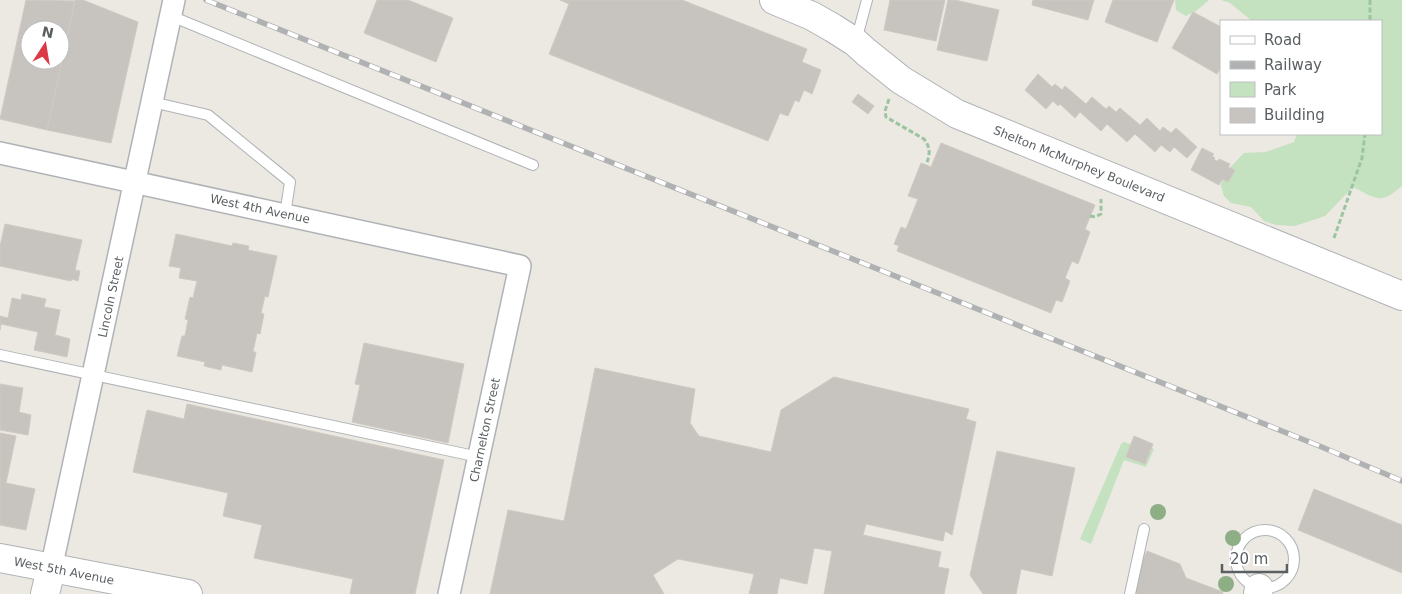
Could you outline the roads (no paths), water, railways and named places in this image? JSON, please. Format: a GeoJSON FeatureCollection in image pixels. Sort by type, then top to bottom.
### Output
{"type":"FeatureCollection","features":[{"type":"Feature","properties":{"kind":"street","name":"Shelton McMurphey Boulevard"},"geometry":{"type":"LineString","coordinates":[[774,0],[812,16],[856,42],[901,80],[957,114],[1402,296]]}},
{"type":"Feature","properties":{"kind":"street","name":"Lincoln Street"},"geometry":{"type":"LineString","coordinates":[[48,581],[173,8]]}},
{"type":"Feature","properties":{"kind":"street","name":"West 4th Avenue"},"geometry":{"type":"LineString","coordinates":[[0,153],[520,266]]}},
{"type":"Feature","properties":{"kind":"street","name":"Charnelton Street"},"geometry":{"type":"LineString","coordinates":[[449,594],[520,266]]}},
{"type":"Feature","properties":{"kind":"street","name":"West 5th Avenue"},"geometry":{"type":"LineString","coordinates":[[0,558],[48,581],[177,593]]}},
{"type":"Feature","properties":{"kind":"lane"},"geometry":{"type":"LineString","coordinates":[[856,42],[866,0]]}},
{"type":"Feature","properties":{"kind":"lane"},"geometry":{"type":"LineString","coordinates":[[173,8],[533,165]]}},
{"type":"Feature","properties":{"kind":"lane"},"geometry":{"type":"LineString","coordinates":[[152,102],[208,115],[290,182],[285,215]]}},
{"type":"Feature","properties":{"kind":"lane"},"geometry":{"type":"LineString","coordinates":[[0,355],[479,457]]}},
{"type":"Feature","properties":{"kind":"lane"},"geometry":{"type":"LineString","coordinates":[[1130,594],[1144,529]]}},
{"type":"Feature","properties":{"kind":"lane"},"geometry":{"type":"LineString","coordinates":[[1259,531],[1280,531],[1294,555],[1291,572],[1278,585],[1259,591],[1244,579],[1239,572],[1236,563],[1239,547],[1251,534],[1259,531]]}},
{"type":"Feature","properties":{"kind":"railway"},"geometry":{"type":"LineString","coordinates":[[206,0],[1317,445],[1402,481]]}}]}
